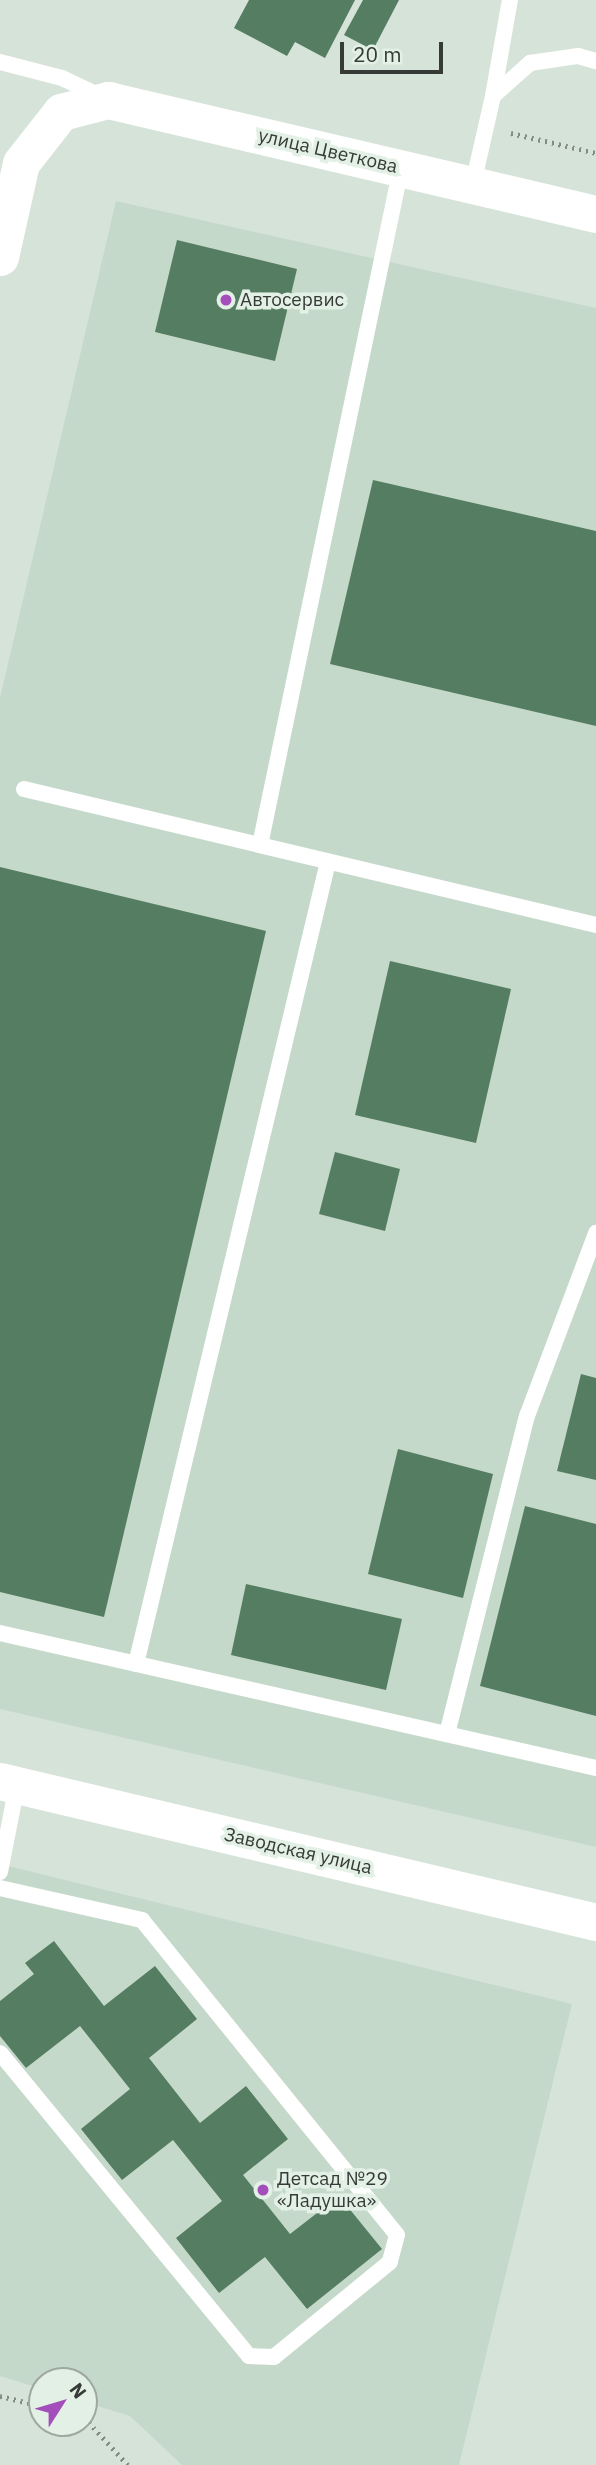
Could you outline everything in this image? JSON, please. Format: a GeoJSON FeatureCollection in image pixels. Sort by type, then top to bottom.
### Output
{"type":"FeatureCollection","features":[{"type":"Feature","properties":{"kind":"street","name":"улица Цветкова"},"geometry":{"type":"LineString","coordinates":[[0,257],[21,163],[61,112],[108,100],[596,214]]}},
{"type":"Feature","properties":{"kind":"street","name":"Заводская улица"},"geometry":{"type":"LineString","coordinates":[[8,1782],[596,1922]]}},
{"type":"Feature","properties":{"kind":"lane"},"geometry":{"type":"LineString","coordinates":[[473,184],[493,96],[510,0]]}},
{"type":"Feature","properties":{"kind":"lane"},"geometry":{"type":"LineString","coordinates":[[493,96],[530,63],[578,56],[596,61]]}},
{"type":"Feature","properties":{"kind":"lane"},"geometry":{"type":"LineString","coordinates":[[0,62],[62,78],[108,100]]}},
{"type":"Feature","properties":{"kind":"lane"},"geometry":{"type":"LineString","coordinates":[[260,845],[401,168]]}},
{"type":"Feature","properties":{"kind":"lane"},"geometry":{"type":"LineString","coordinates":[[24,789],[596,925]]}},
{"type":"Feature","properties":{"kind":"lane"},"geometry":{"type":"LineString","coordinates":[[136,1664],[328,862]]}},
{"type":"Feature","properties":{"kind":"lane"},"geometry":{"type":"LineString","coordinates":[[447,1734],[527,1416],[596,1233]]}},
{"type":"Feature","properties":{"kind":"lane"},"geometry":{"type":"LineString","coordinates":[[0,1633],[596,1768]]}},
{"type":"Feature","properties":{"kind":"lane"},"geometry":{"type":"LineString","coordinates":[[0,1872],[8,1782]]}},
{"type":"Feature","properties":{"kind":"lane"},"geometry":{"type":"LineString","coordinates":[[0,1888],[142,1920],[397,2235],[390,2262],[274,2357],[248,2356],[0,2053]]}},
{"type":"Feature","properties":{"kind":"path"},"geometry":{"type":"LineString","coordinates":[[486,128],[596,153]]}},
{"type":"Feature","properties":{"kind":"path"},"geometry":{"type":"LineString","coordinates":[[0,2396],[28,2403]]}},
{"type":"Feature","properties":{"kind":"path"},"geometry":{"type":"LineString","coordinates":[[98,2432],[128,2465]]}},
{"type":"Feature","properties":{"kind":"shaded area"},"geometry":{"type":"Polygon","coordinates":[[[116,201],[596,308],[596,1847],[0,1709],[0,698],[116,201]]]}},
{"type":"Feature","properties":{"kind":"shaded area","name":"Детсад №29 «Ладушка»"},"geometry":{"type":"Polygon","coordinates":[[[0,1864],[572,2004],[459,2465],[182,2465],[130,2416],[98,2406],[98,2367],[28,2367],[28,2385],[0,2376],[0,1864]]]}},
{"type":"Feature","properties":{"kind":"building"},"geometry":{"type":"Polygon","coordinates":[[[249,0],[355,0],[325,58],[295,42],[287,56],[234,28],[249,0]]]}},
{"type":"Feature","properties":{"kind":"building"},"geometry":{"type":"Polygon","coordinates":[[[363,0],[399,0],[373,50],[344,35],[363,0]]]}},
{"type":"Feature","properties":{"kind":"building","name":"Автосервис"},"geometry":{"type":"Polygon","coordinates":[[[177,240],[297,269],[275,361],[155,332],[177,240]]]}},
{"type":"Feature","properties":{"kind":"building"},"geometry":{"type":"Polygon","coordinates":[[[373,480],[596,531],[596,726],[330,664],[373,480]]]}},
{"type":"Feature","properties":{"kind":"building"},"geometry":{"type":"Polygon","coordinates":[[[0,867],[266,931],[104,1617],[0,1592],[0,867]]]}},
{"type":"Feature","properties":{"kind":"building"},"geometry":{"type":"Polygon","coordinates":[[[390,961],[511,989],[476,1143],[355,1115],[390,961]]]}},
{"type":"Feature","properties":{"kind":"building"},"geometry":{"type":"Polygon","coordinates":[[[335,1152],[400,1169],[385,1231],[319,1214],[335,1152]]]}},
{"type":"Feature","properties":{"kind":"building"},"geometry":{"type":"Polygon","coordinates":[[[581,1374],[596,1378],[596,1480],[557,1471],[581,1374]]]}},
{"type":"Feature","properties":{"kind":"building"},"geometry":{"type":"Polygon","coordinates":[[[398,1449],[493,1474],[463,1598],[368,1574],[398,1449]]]}},
{"type":"Feature","properties":{"kind":"building"},"geometry":{"type":"Polygon","coordinates":[[[525,1506],[596,1524],[596,1716],[480,1686],[525,1506]]]}},
{"type":"Feature","properties":{"kind":"building"},"geometry":{"type":"Polygon","coordinates":[[[246,1584],[402,1619],[386,1690],[231,1655],[246,1584]]]}},
{"type":"Feature","properties":{"kind":"building"},"geometry":{"type":"Polygon","coordinates":[[[54,1941],[104,2006],[155,1966],[197,2019],[149,2058],[200,2123],[246,2086],[288,2139],[243,2175],[290,2234],[339,2196],[382,2249],[307,2309],[265,2257],[219,2293],[176,2238],[222,2201],[173,2140],[122,2180],[81,2129],[130,2089],[80,2026],[26,2068],[0,2036],[0,2001],[34,1974],[25,1963],[54,1941]]]}},
{"type":"Feature","properties":{"kind":"place","name":"Автосервис"},"geometry":{"type":"Point","coordinates":[226,300]}},
{"type":"Feature","properties":{"kind":"place","name":"Детсад №29 «Ладушка»"},"geometry":{"type":"Point","coordinates":[263,2190]}}]}
